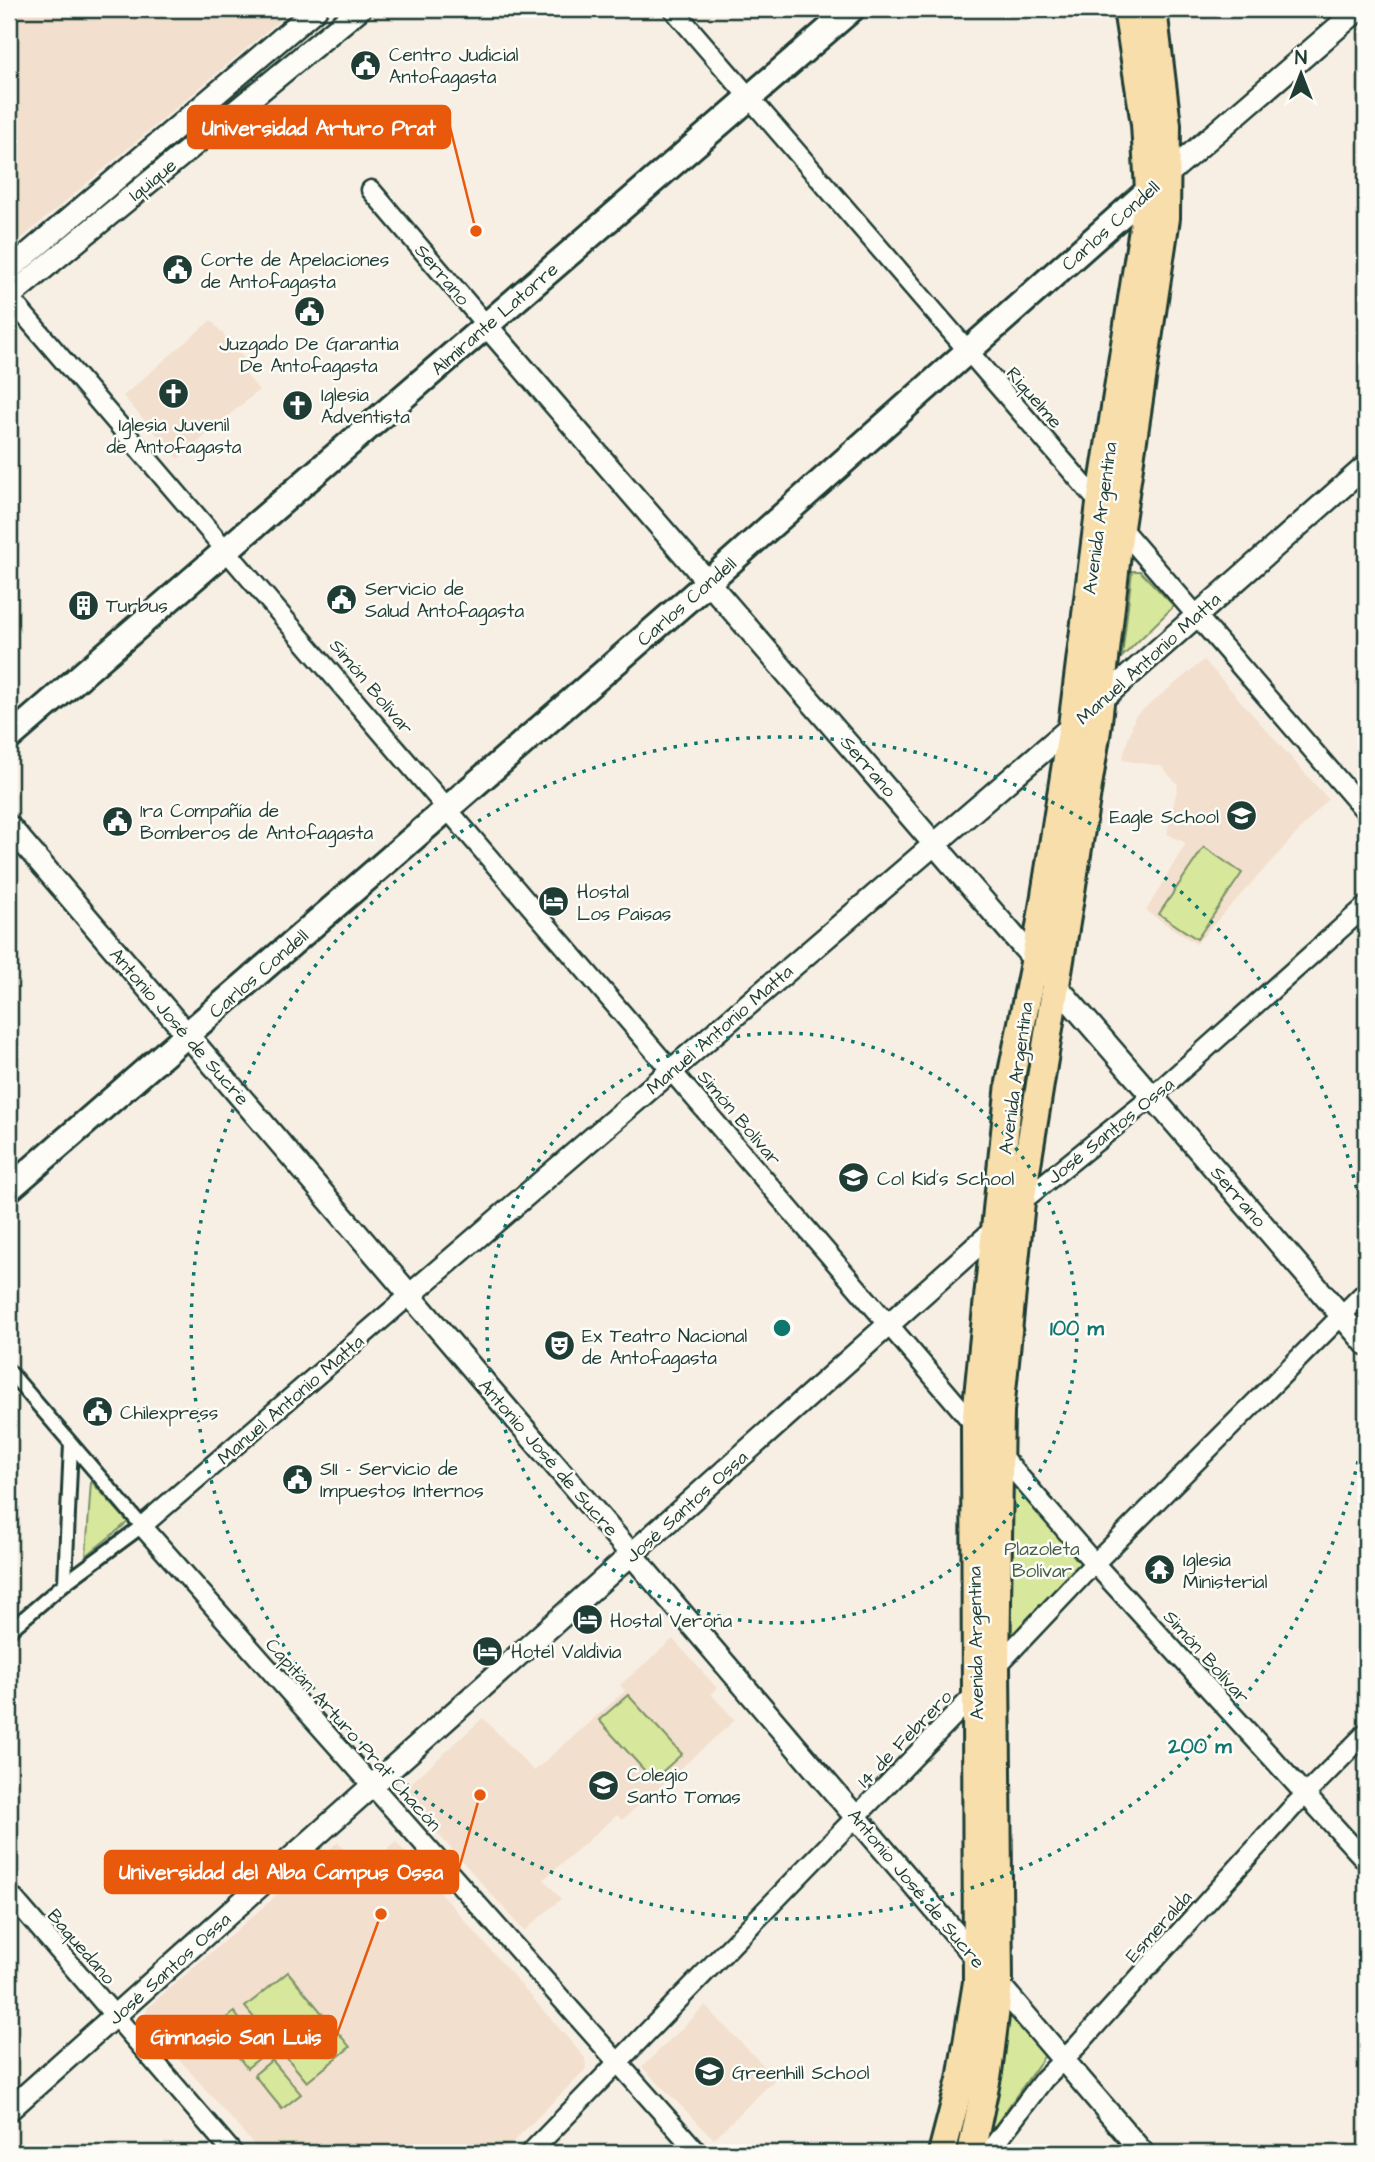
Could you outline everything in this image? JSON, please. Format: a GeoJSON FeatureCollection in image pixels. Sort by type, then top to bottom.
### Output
{"type":"FeatureCollection","features":[{"type":"Feature","properties":{"kind":"main road","name":"Almirante Latorre"},"geometry":{"type":"LineString","coordinates":[[9,738],[852,9]]}},
{"type":"Feature","properties":{"kind":"main road","name":"Avenida Argentina"},"geometry":{"type":"LineString","coordinates":[[971,2153],[988,2072],[999,1984],[996,1666],[999,1452],[1021,1202],[1102,699],[1120,527],[1166,218],[1145,124],[1127,9]]}},
{"type":"Feature","properties":{"kind":"main road","name":"Avenida Argentina"},"geometry":{"type":"LineString","coordinates":[[942,2153],[961,2080],[977,1982],[975,1425],[1010,1083],[1035,958],[1072,726],[1100,504],[1159,182],[1163,68],[1153,9]]}},
{"type":"Feature","properties":{"kind":"main road","name":"Carlos Condell"},"geometry":{"type":"LineString","coordinates":[[9,1189],[710,581],[1159,182]]}},
{"type":"Feature","properties":{"kind":"street","name":"Iquique"},"geometry":{"type":"LineString","coordinates":[[9,270],[316,9]]}},
{"type":"Feature","properties":{"kind":"street","name":"Iquique"},"geometry":{"type":"LineString","coordinates":[[9,297],[360,9]]}},
{"type":"Feature","properties":{"kind":"street","name":"Riquelme"},"geometry":{"type":"LineString","coordinates":[[673,9],[751,96],[968,352],[1366,812]]}},
{"type":"Feature","properties":{"kind":"street","name":"Carlos Condell"},"geometry":{"type":"LineString","coordinates":[[1159,182],[1359,9]]}},
{"type":"Feature","properties":{"kind":"street","name":"Serrano"},"geometry":{"type":"LineString","coordinates":[[371,190],[1366,1344]]}},
{"type":"Feature","properties":{"kind":"street","name":"Simón Bolívar"},"geometry":{"type":"LineString","coordinates":[[9,297],[228,548],[447,809],[1095,1564],[1366,1861]]}},
{"type":"Feature","properties":{"kind":"street","name":"Manuel Antonio Matta"},"geometry":{"type":"LineString","coordinates":[[9,1631],[65,1583],[142,1527],[1072,726],[1366,466]]}},
{"type":"Feature","properties":{"kind":"street","name":"Antonio José de Sucre"},"geometry":{"type":"LineString","coordinates":[[9,826],[1143,2153]]}},
{"type":"Feature","properties":{"kind":"street","name":"José Santos Ossa"},"geometry":{"type":"LineString","coordinates":[[9,2110],[997,1229],[1021,1202],[1153,1096],[1366,906]]}},
{"type":"Feature","properties":{"kind":"street","name":"14 de Febrero"},"geometry":{"type":"LineString","coordinates":[[530,2153],[977,1693],[996,1666],[1366,1291]]}},
{"type":"Feature","properties":{"kind":"street","name":"Capitán Arturo Prat Chacón"},"geometry":{"type":"LineString","coordinates":[[9,1371],[142,1527],[698,2153]]}},
{"type":"Feature","properties":{"kind":"street"},"geometry":{"type":"LineString","coordinates":[[65,1583],[71,1444]]}},
{"type":"Feature","properties":{"kind":"street","name":"Esmeralda"},"geometry":{"type":"LineString","coordinates":[[988,2153],[1044,2079],[1366,1732]]}},
{"type":"Feature","properties":{"kind":"street","name":"Baquedano"},"geometry":{"type":"LineString","coordinates":[[9,1893],[233,2153]]}},
{"type":"Feature","properties":{"kind":"shaded area"},"geometry":{"type":"Polygon","coordinates":[[[9,9],[293,9],[9,249],[9,9]]]}},
{"type":"Feature","properties":{"kind":"shaded area"},"geometry":{"type":"Polygon","coordinates":[[[211,320],[249,364],[242,370],[259,390],[178,459],[123,396],[211,320]]]}},
{"type":"Feature","properties":{"kind":"shaded area","name":"Eagle School"},"geometry":{"type":"Polygon","coordinates":[[[1204,660],[1328,799],[1196,944],[1146,911],[1186,843],[1167,834],[1178,785],[1161,766],[1122,760],[1135,716],[1204,660]]]}},
{"type":"Feature","properties":{"kind":"shaded area","name":"Colegio Santo Tomas"},"geometry":{"type":"Polygon","coordinates":[[[673,1639],[717,1688],[711,1694],[735,1720],[622,1820],[617,1815],[544,1879],[561,1899],[524,1931],[401,1792],[483,1718],[534,1771],[625,1691],[620,1685],[673,1639]]]}},
{"type":"Feature","properties":{"kind":"shaded area"},"geometry":{"type":"Polygon","coordinates":[[[338,1842],[362,1871],[396,1842],[585,2058],[586,2069],[502,2153],[261,2153],[145,2020],[147,2008],[338,1842]]]}},
{"type":"Feature","properties":{"kind":"shaded area","name":"Greenhill School"},"geometry":{"type":"Polygon","coordinates":[[[705,2006],[776,2078],[714,2139],[642,2067],[705,2006]]]}},
{"type":"Feature","properties":{"kind":"green space"},"geometry":{"type":"Polygon","coordinates":[[[1132,571],[1140,571],[1174,606],[1122,657],[1132,571]]]}},
{"type":"Feature","properties":{"kind":"green space"},"geometry":{"type":"Polygon","coordinates":[[[1204,847],[1242,873],[1197,939],[1159,914],[1204,847]]]}},
{"type":"Feature","properties":{"kind":"green space","name":"Plazoleta Bolívar"},"geometry":{"type":"Polygon","coordinates":[[[999,1453],[1095,1564],[996,1666],[999,1453]]]}},
{"type":"Feature","properties":{"kind":"green space"},"geometry":{"type":"Polygon","coordinates":[[[91,1481],[128,1522],[86,1556],[91,1481]]]}},
{"type":"Feature","properties":{"kind":"green space"},"geometry":{"type":"Polygon","coordinates":[[[628,1695],[682,1754],[653,1780],[599,1720],[628,1695]]]}},
{"type":"Feature","properties":{"kind":"green space"},"geometry":{"type":"Polygon","coordinates":[[[288,1972],[350,2047],[307,2082],[245,2007],[288,1972]]]}},
{"type":"Feature","properties":{"kind":"green space"},"geometry":{"type":"Polygon","coordinates":[[[1003,2007],[1046,2054],[987,2137],[1003,2007]]]}},
{"type":"Feature","properties":{"kind":"green space"},"geometry":{"type":"Polygon","coordinates":[[[234,2012],[266,2053],[247,2068],[215,2027],[234,2012]]]}},
{"type":"Feature","properties":{"kind":"green space"},"geometry":{"type":"Polygon","coordinates":[[[272,2060],[301,2094],[282,2109],[254,2075],[272,2060]]]}},
{"type":"Feature","properties":{"kind":"place","name":"Centro Judicial Antofagasta"},"geometry":{"type":"Point","coordinates":[366,65]}},
{"type":"Feature","properties":{"kind":"place","name":"Universidad Arturo Prat"},"geometry":{"type":"Point","coordinates":[476,231]}},
{"type":"Feature","properties":{"kind":"place","name":"Corte de Apelaciones de Antofagasta"},"geometry":{"type":"Point","coordinates":[178,270]}},
{"type":"Feature","properties":{"kind":"place","name":"Juzgado De Garantia De Antofagasta"},"geometry":{"type":"Point","coordinates":[309,312]}},
{"type":"Feature","properties":{"kind":"place","name":"Iglesia Juvenil de Antofagasta"},"geometry":{"type":"Point","coordinates":[174,393]}},
{"type":"Feature","properties":{"kind":"place","name":"Iglesia Adventista"},"geometry":{"type":"Point","coordinates":[298,405]}},
{"type":"Feature","properties":{"kind":"place","name":"Servicio de Salud Antofagasta"},"geometry":{"type":"Point","coordinates":[342,599]}},
{"type":"Feature","properties":{"kind":"place","name":"Turbus"},"geometry":{"type":"Point","coordinates":[83,605]}},
{"type":"Feature","properties":{"kind":"place","name":"Eagle School"},"geometry":{"type":"Point","coordinates":[1242,816]}},
{"type":"Feature","properties":{"kind":"place","name":"1ra Compañía de Bomberos de Antofagasta"},"geometry":{"type":"Point","coordinates":[117,821]}},
{"type":"Feature","properties":{"kind":"place","name":"Hostal Los Paisas"},"geometry":{"type":"Point","coordinates":[554,902]}},
{"type":"Feature","properties":{"kind":"place","name":"Col Kid´s School"},"geometry":{"type":"Point","coordinates":[854,1178]}},
{"type":"Feature","properties":{"kind":"place","name":"Ex Teatro Nacional de Antofagasta"},"geometry":{"type":"Point","coordinates":[559,1346]}},
{"type":"Feature","properties":{"kind":"place","name":"Chilexpress"},"geometry":{"type":"Point","coordinates":[97,1412]}},
{"type":"Feature","properties":{"kind":"place","name":"SII - Servicio de Impuestos Internos"},"geometry":{"type":"Point","coordinates":[297,1479]}},
{"type":"Feature","properties":{"kind":"place","name":"Iglesia Ministerial"},"geometry":{"type":"Point","coordinates":[1160,1570]}},
{"type":"Feature","properties":{"kind":"place","name":"Hostal Verona"},"geometry":{"type":"Point","coordinates":[587,1620]}},
{"type":"Feature","properties":{"kind":"place","name":"Hotel Valdivia"},"geometry":{"type":"Point","coordinates":[488,1651]}},
{"type":"Feature","properties":{"kind":"place","name":"Colegio Santo Tomas"},"geometry":{"type":"Point","coordinates":[604,1785]}},
{"type":"Feature","properties":{"kind":"place","name":"Universidad del Alba Campus Ossa"},"geometry":{"type":"Point","coordinates":[480,1795]}},
{"type":"Feature","properties":{"kind":"place","name":"Gimnasio San Luis"},"geometry":{"type":"Point","coordinates":[381,1914]}},
{"type":"Feature","properties":{"kind":"place","name":"Greenhill School"},"geometry":{"type":"Point","coordinates":[709,2072]}}]}
